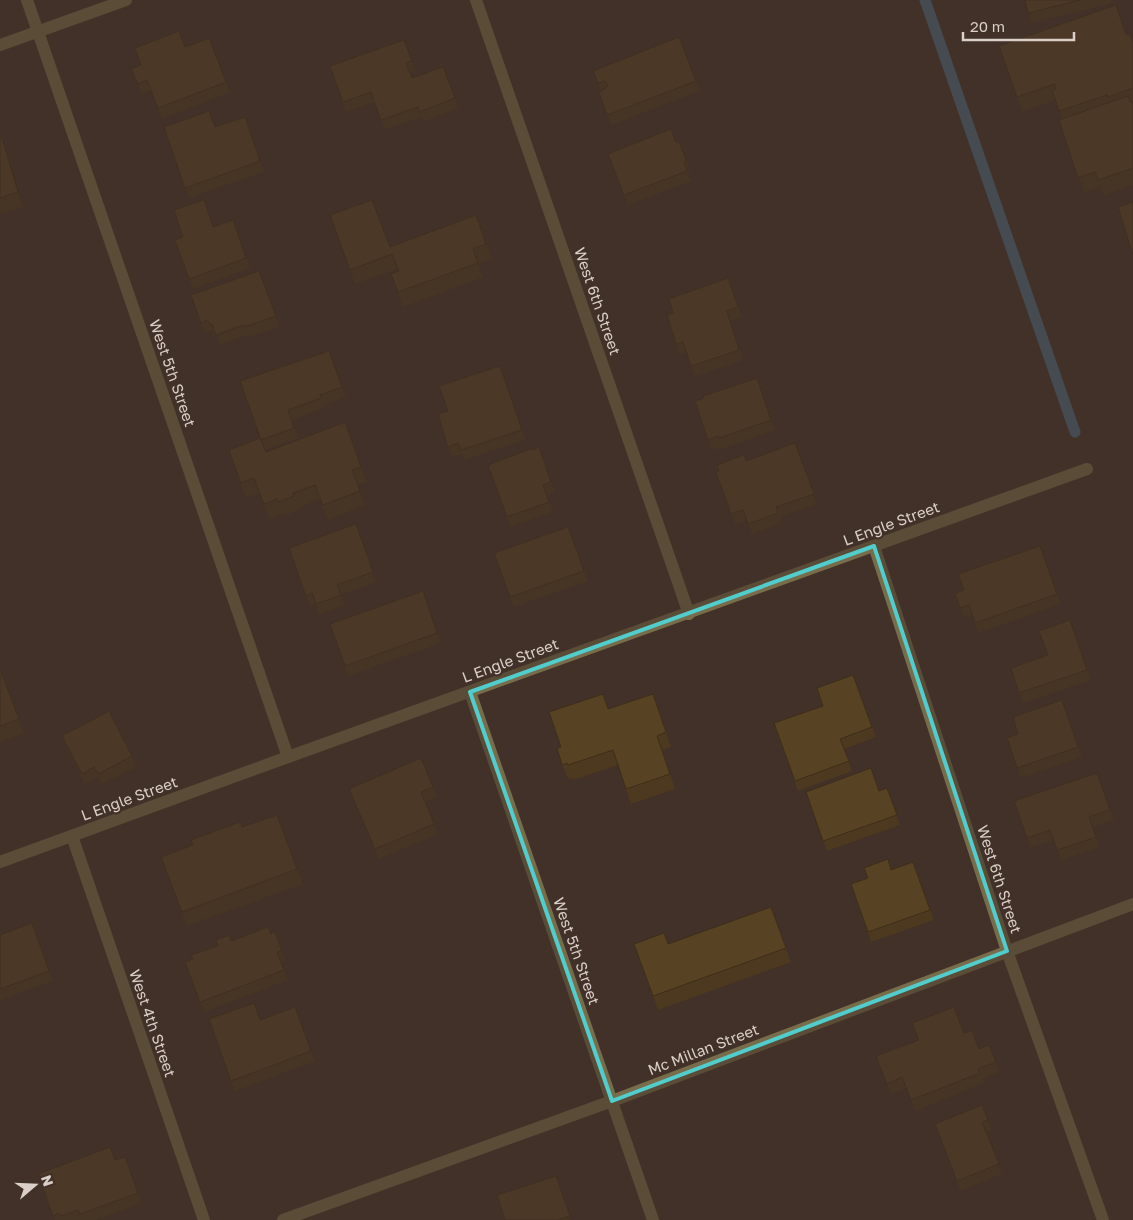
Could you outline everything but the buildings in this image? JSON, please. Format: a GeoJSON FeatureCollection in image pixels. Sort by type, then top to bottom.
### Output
{"type":"FeatureCollection","features":[{"type":"Feature","properties":{"kind":"street","name":"West 5th Street"},"geometry":{"type":"LineString","coordinates":[[26,0],[288,757]]}},
{"type":"Feature","properties":{"kind":"street"},"geometry":{"type":"LineString","coordinates":[[0,45],[126,0]]}},
{"type":"Feature","properties":{"kind":"street","name":"West 6th Street"},"geometry":{"type":"LineString","coordinates":[[476,0],[689,614]]}},
{"type":"Feature","properties":{"kind":"street","name":"L Engle Street"},"geometry":{"type":"LineString","coordinates":[[0,862],[1088,470]]}},
{"type":"Feature","properties":{"kind":"street","name":"West 6th Street"},"geometry":{"type":"LineString","coordinates":[[874,546],[1007,951],[1103,1220]]}},
{"type":"Feature","properties":{"kind":"street","name":"West 5th Street"},"geometry":{"type":"LineString","coordinates":[[470,692],[653,1220]]}},
{"type":"Feature","properties":{"kind":"street","name":"West 4th Street"},"geometry":{"type":"LineString","coordinates":[[72,836],[204,1220]]}},
{"type":"Feature","properties":{"kind":"street","name":"Mc Millan Street"},"geometry":{"type":"LineString","coordinates":[[283,1220],[612,1101],[1133,904]]}},
{"type":"Feature","properties":{"kind":"highlighted area"},"geometry":{"type":"Polygon","coordinates":[[[874,546],[1007,951],[612,1101],[470,692],[874,546]]]}},
{"type":"Feature","properties":{"kind":"waterway"},"geometry":{"type":"LineString","coordinates":[[925,0],[1075,432]]}}]}
